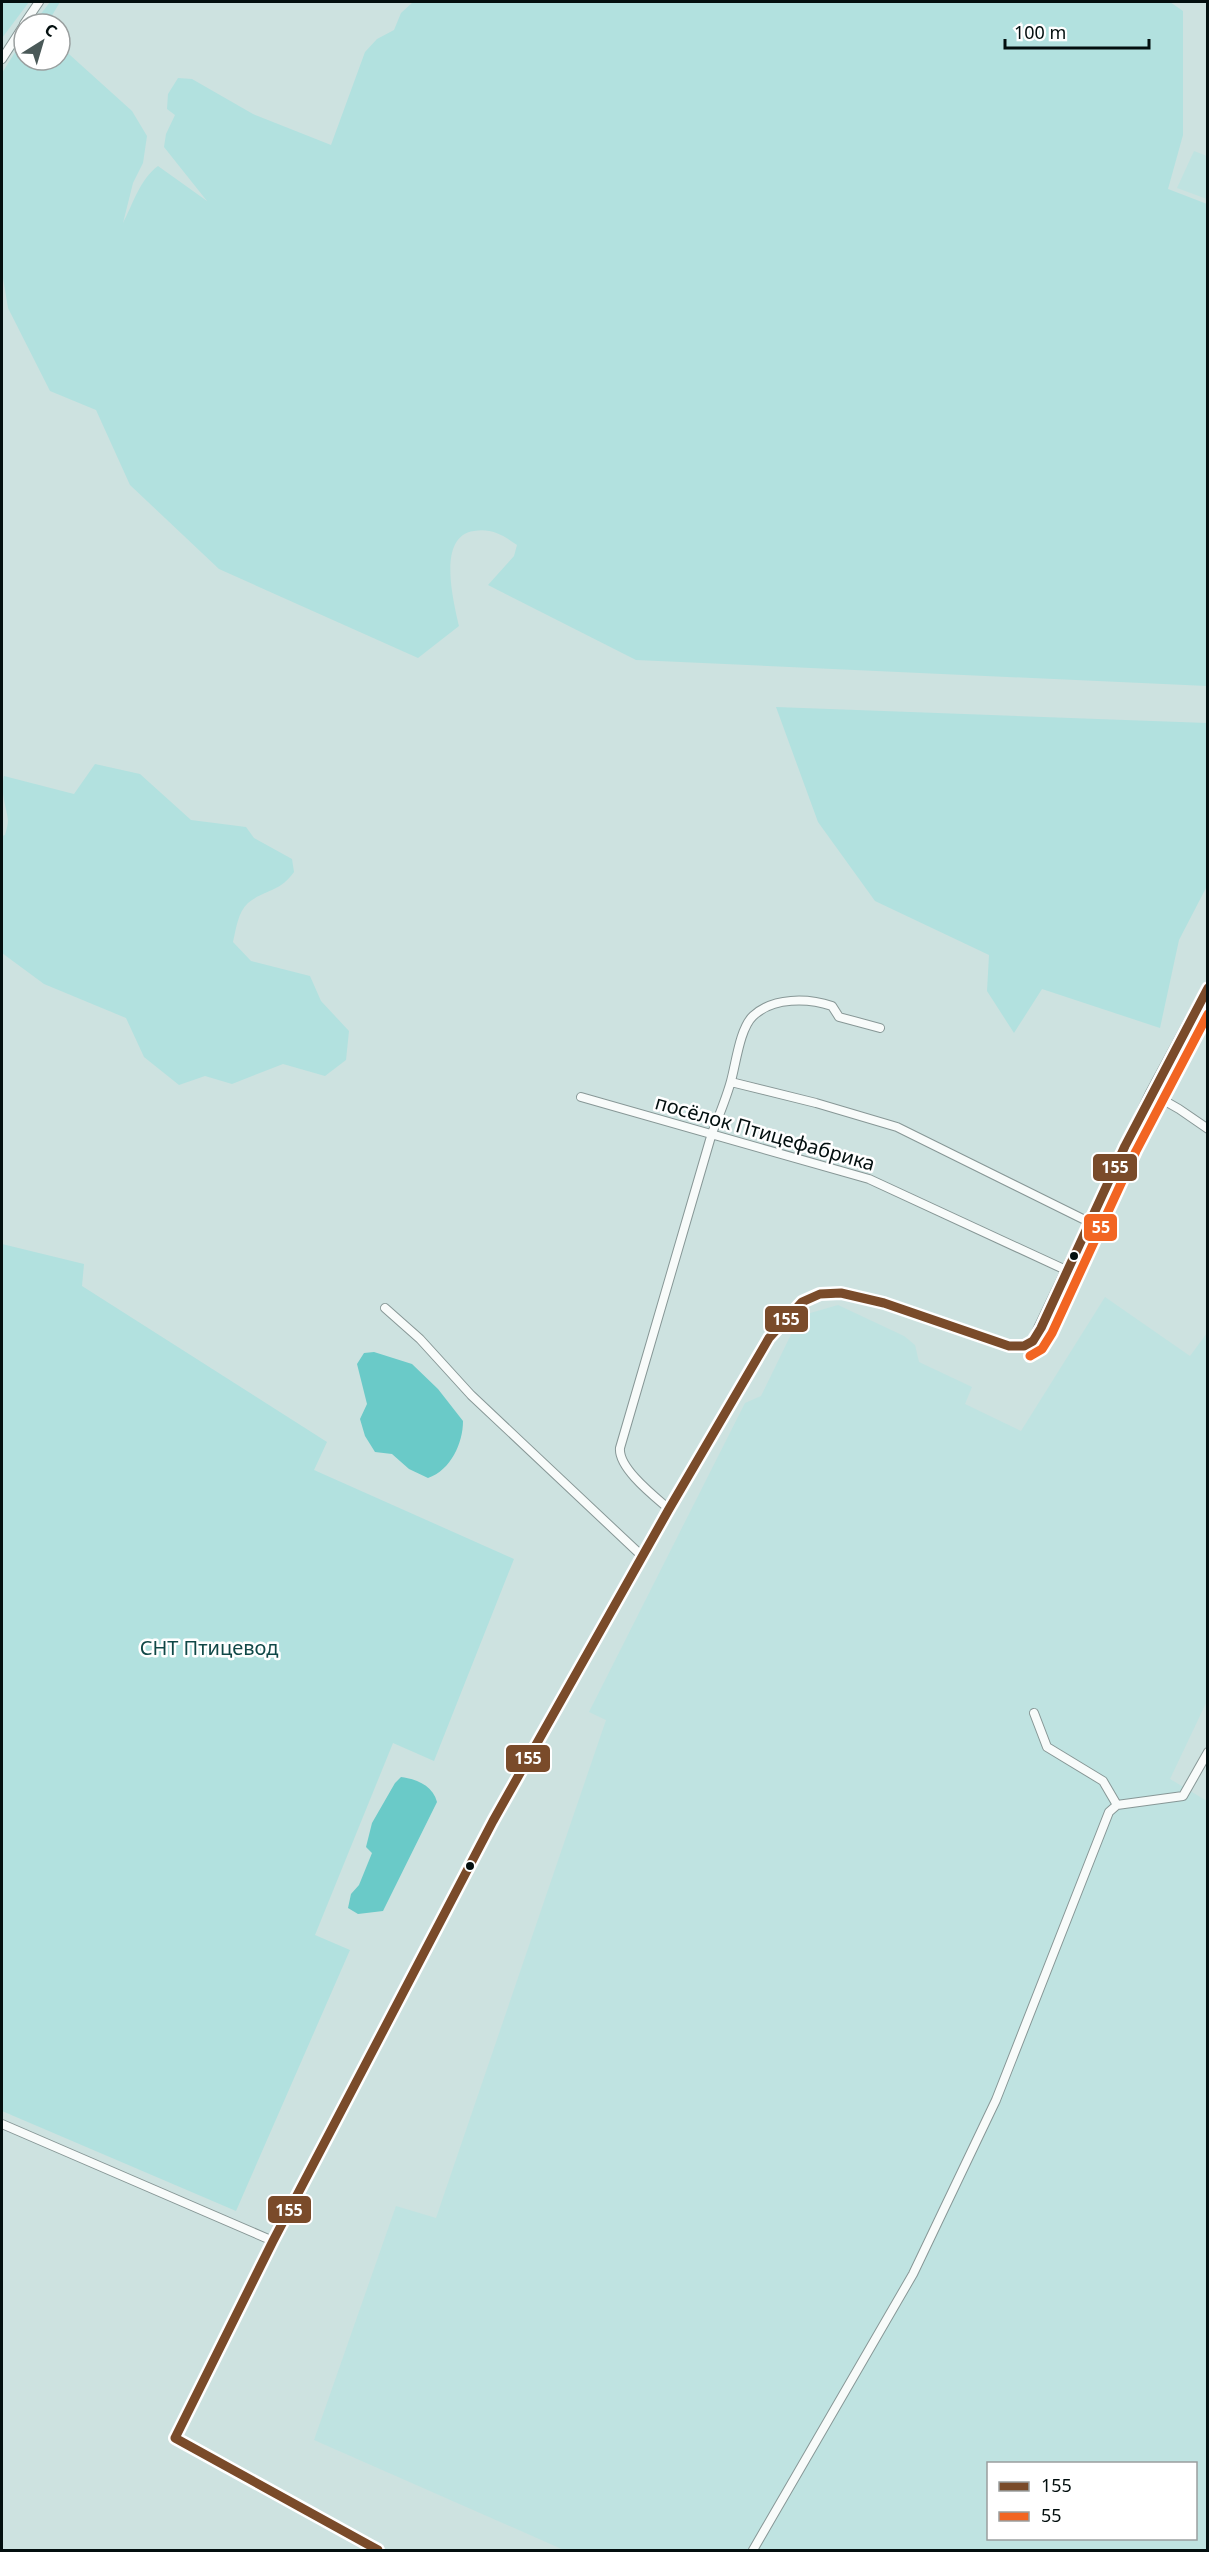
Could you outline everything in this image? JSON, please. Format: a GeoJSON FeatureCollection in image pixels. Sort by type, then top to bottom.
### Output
{"type":"FeatureCollection","features":[{"type":"Feature","properties":{"kind":"street"},"geometry":{"type":"LineString","coordinates":[[2,59],[12,43]]}},
{"type":"Feature","properties":{"kind":"street"},"geometry":{"type":"LineString","coordinates":[[378,2550],[175,2438],[273,2241],[488,1831],[642,1556],[769,1338],[802,1302],[820,1294],[855,1294],[1009,1346],[1024,1346],[1033,1341],[1151,1094],[1208,987]]}},
{"type":"Feature","properties":{"kind":"street"},"geometry":{"type":"LineString","coordinates":[[669,1509],[622,1462],[620,1448],[746,1025],[753,1015],[783,1002],[802,1000],[832,1006],[839,1017],[880,1028]]}},
{"type":"Feature","properties":{"kind":"street"},"geometry":{"type":"LineString","coordinates":[[730,1082],[816,1102],[897,1127],[1089,1222]]}},
{"type":"Feature","properties":{"kind":"street"},"geometry":{"type":"LineString","coordinates":[[1151,1094],[1179,1109],[1208,1129]]}},
{"type":"Feature","properties":{"kind":"street","name":"посёлок Птицефабрика"},"geometry":{"type":"LineString","coordinates":[[581,1097],[869,1179],[1068,1271]]}},
{"type":"Feature","properties":{"kind":"street"},"geometry":{"type":"LineString","coordinates":[[385,1308],[420,1339],[479,1402],[642,1556]]}},
{"type":"Feature","properties":{"kind":"street"},"geometry":{"type":"LineString","coordinates":[[1034,1713],[1047,1747],[1103,1781],[1117,1805]]}},
{"type":"Feature","properties":{"kind":"street"},"geometry":{"type":"LineString","coordinates":[[753,2550],[913,2274],[996,2100],[1109,1812],[1117,1805],[1183,1796],[1208,1752]]}},
{"type":"Feature","properties":{"kind":"street"},"geometry":{"type":"LineString","coordinates":[[2,2124],[273,2241]]}},
{"type":"Feature","properties":{"kind":"shaded area"},"geometry":{"type":"Polygon","coordinates":[[[1194,151],[1207,156],[1207,199],[1177,188],[1194,151]]]}},
{"type":"Feature","properties":{"kind":"shaded area"},"geometry":{"type":"Polygon","coordinates":[[[1105,1297],[1190,1356],[1207,1333],[1207,1701],[1170,1779],[1207,1801],[1207,2550],[564,2550],[314,2440],[396,2206],[436,2218],[606,1720],[589,1712],[745,1403],[761,1396],[800,1316],[838,1305],[904,1336],[915,1345],[919,1362],[972,1387],[965,1404],[1021,1431],[1105,1297]]]}},
{"type":"Feature","properties":{"kind":"green space"},"geometry":{"type":"Polygon","coordinates":[[[2,2],[29,2],[22,12],[12,12],[12,25],[2,38],[2,2]]]}},
{"type":"Feature","properties":{"kind":"green space"},"geometry":{"type":"Polygon","coordinates":[[[50,2],[60,2],[54,12],[42,12],[50,2]]]}},
{"type":"Feature","properties":{"kind":"green space"},"geometry":{"type":"Polygon","coordinates":[[[413,2],[1170,2],[1183,11],[1183,135],[1168,189],[1207,204],[1207,686],[636,660],[488,585],[514,556],[517,545],[491,531],[474,531],[462,536],[455,545],[450,572],[459,626],[418,658],[219,569],[130,485],[96,410],[50,391],[8,308],[2,272],[2,73],[12,57],[12,72],[72,72],[72,57],[132,111],[147,136],[143,163],[133,183],[123,223],[146,178],[158,166],[207,201],[164,147],[166,134],[175,115],[167,109],[168,94],[178,78],[192,79],[253,114],[331,145],[365,52],[377,39],[394,30],[401,13],[413,2]]]}},
{"type":"Feature","properties":{"kind":"green space"},"geometry":{"type":"Polygon","coordinates":[[[776,707],[1207,723],[1207,886],[1179,940],[1160,1028],[1042,989],[1014,1033],[987,991],[989,955],[875,901],[818,822],[776,707]]]}},
{"type":"Feature","properties":{"kind":"green space"},"geometry":{"type":"Polygon","coordinates":[[[95,764],[140,774],[191,820],[246,827],[254,838],[292,859],[294,872],[288,879],[248,903],[242,911],[233,942],[251,961],[310,976],[321,1001],[349,1031],[346,1060],[325,1076],[283,1064],[232,1084],[205,1076],[179,1085],[144,1057],[126,1018],[44,984],[2,953],[2,836],[5,835],[8,820],[3,793],[4,776],[74,794],[95,764]]]}},
{"type":"Feature","properties":{"kind":"green space","name":"СНТ Птицевод"},"geometry":{"type":"Polygon","coordinates":[[[2,1244],[84,1264],[82,1286],[327,1442],[314,1470],[514,1559],[434,1761],[393,1743],[315,1935],[350,1950],[236,2211],[2,2111],[2,1244]]]}},
{"type":"Feature","properties":{"kind":"water"},"geometry":{"type":"Polygon","coordinates":[[[374,1352],[412,1364],[438,1389],[463,1421],[461,1438],[454,1455],[443,1469],[428,1478],[409,1469],[392,1454],[375,1452],[365,1436],[360,1419],[367,1404],[357,1364],[364,1353],[374,1352]]]}},
{"type":"Feature","properties":{"kind":"water"},"geometry":{"type":"Polygon","coordinates":[[[401,1777],[424,1784],[435,1796],[437,1802],[383,1911],[358,1914],[348,1908],[351,1894],[359,1885],[372,1853],[366,1847],[372,1823],[395,1783],[401,1777]]]}},
{"type":"Feature","properties":{"kind":"transit line","name":"155"},"geometry":{"type":"LineString","coordinates":[[1024,1346],[1033,1341],[1041,1328],[1125,1146],[1208,988]]}},
{"type":"Feature","properties":{"kind":"transit line","name":"55"},"geometry":{"type":"LineString","coordinates":[[1030,1356],[1042,1349],[1052,1333],[1136,1151],[1208,1014]]}},
{"type":"Feature","properties":{"kind":"transit line","name":"155"},"geometry":{"type":"LineString","coordinates":[[175,2438],[273,2241],[493,1821],[669,1509],[769,1338],[802,1302],[820,1294],[841,1293],[884,1303],[1009,1346],[1024,1346]]}},
{"type":"Feature","properties":{"kind":"transit line","name":"155"},"geometry":{"type":"LineString","coordinates":[[175,2438],[378,2550]]}}]}
